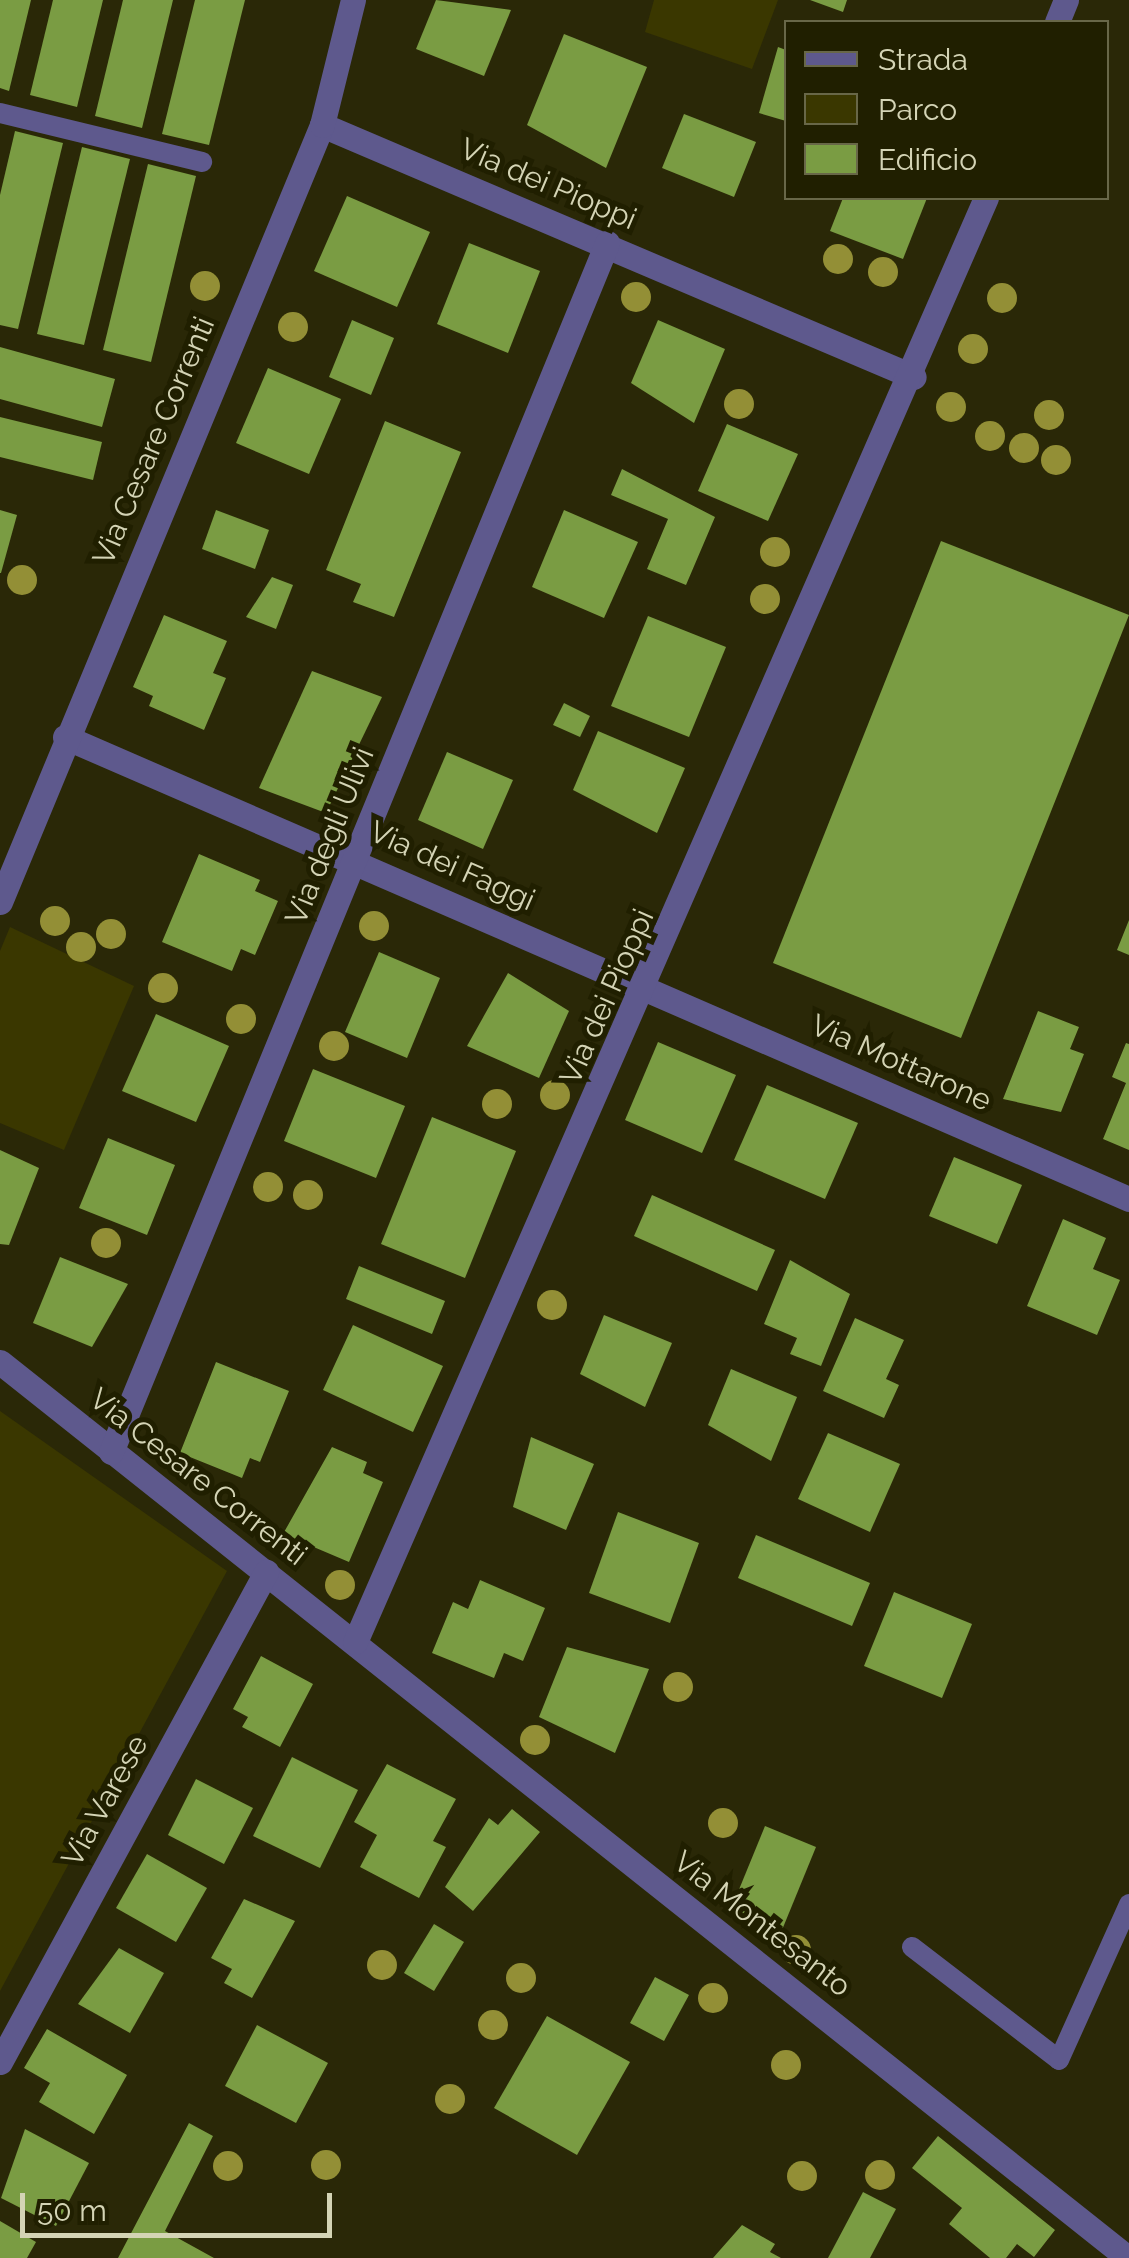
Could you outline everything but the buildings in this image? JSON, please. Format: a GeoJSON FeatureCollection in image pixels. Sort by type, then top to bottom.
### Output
{"type":"FeatureCollection","features":[{"type":"Feature","properties":{"kind":"street","name":"Via Cesare Correnti"},"geometry":{"type":"LineString","coordinates":[[0,902],[65,737],[322,124],[354,0]]}},
{"type":"Feature","properties":{"kind":"street","name":"Via dei Pioppi"},"geometry":{"type":"LineString","coordinates":[[322,124],[914,377]]}},
{"type":"Feature","properties":{"kind":"street","name":"Via dei Pioppi"},"geometry":{"type":"LineString","coordinates":[[356,1642],[914,377],[985,200]]}},
{"type":"Feature","properties":{"kind":"street","name":"Via degli Ulivi"},"geometry":{"type":"LineString","coordinates":[[111,1452],[606,243]]}},
{"type":"Feature","properties":{"kind":"street","name":"Via dei Faggi"},"geometry":{"type":"LineString","coordinates":[[65,737],[646,987]]}},
{"type":"Feature","properties":{"kind":"street","name":"Via Mottarone"},"geometry":{"type":"LineString","coordinates":[[646,987],[1129,1198]]}},
{"type":"Feature","properties":{"kind":"street","name":"Via Cesare Correnti"},"geometry":{"type":"LineString","coordinates":[[0,1362],[356,1642]]}},
{"type":"Feature","properties":{"kind":"street","name":"Via Varese"},"geometry":{"type":"LineString","coordinates":[[0,2062],[266,1572]]}},
{"type":"Feature","properties":{"kind":"street","name":"Via Montesanto"},"geometry":{"type":"LineString","coordinates":[[356,1642],[1128,2258]]}},
{"type":"Feature","properties":{"kind":"lane"},"geometry":{"type":"LineString","coordinates":[[0,113],[202,162]]}},
{"type":"Feature","properties":{"kind":"lane"},"geometry":{"type":"LineString","coordinates":[[912,1947],[1059,2060],[1129,1904]]}},
{"type":"Feature","properties":{"kind":"green space"},"geometry":{"type":"Polygon","coordinates":[[[654,0],[778,0],[752,69],[645,32],[654,0]]]}},
{"type":"Feature","properties":{"kind":"green space"},"geometry":{"type":"Polygon","coordinates":[[[10,927],[134,986],[64,1150],[0,1123],[0,951],[10,927]]]}},
{"type":"Feature","properties":{"kind":"green space"},"geometry":{"type":"Polygon","coordinates":[[[0,1411],[227,1571],[0,1991],[0,1411]]]}}]}
